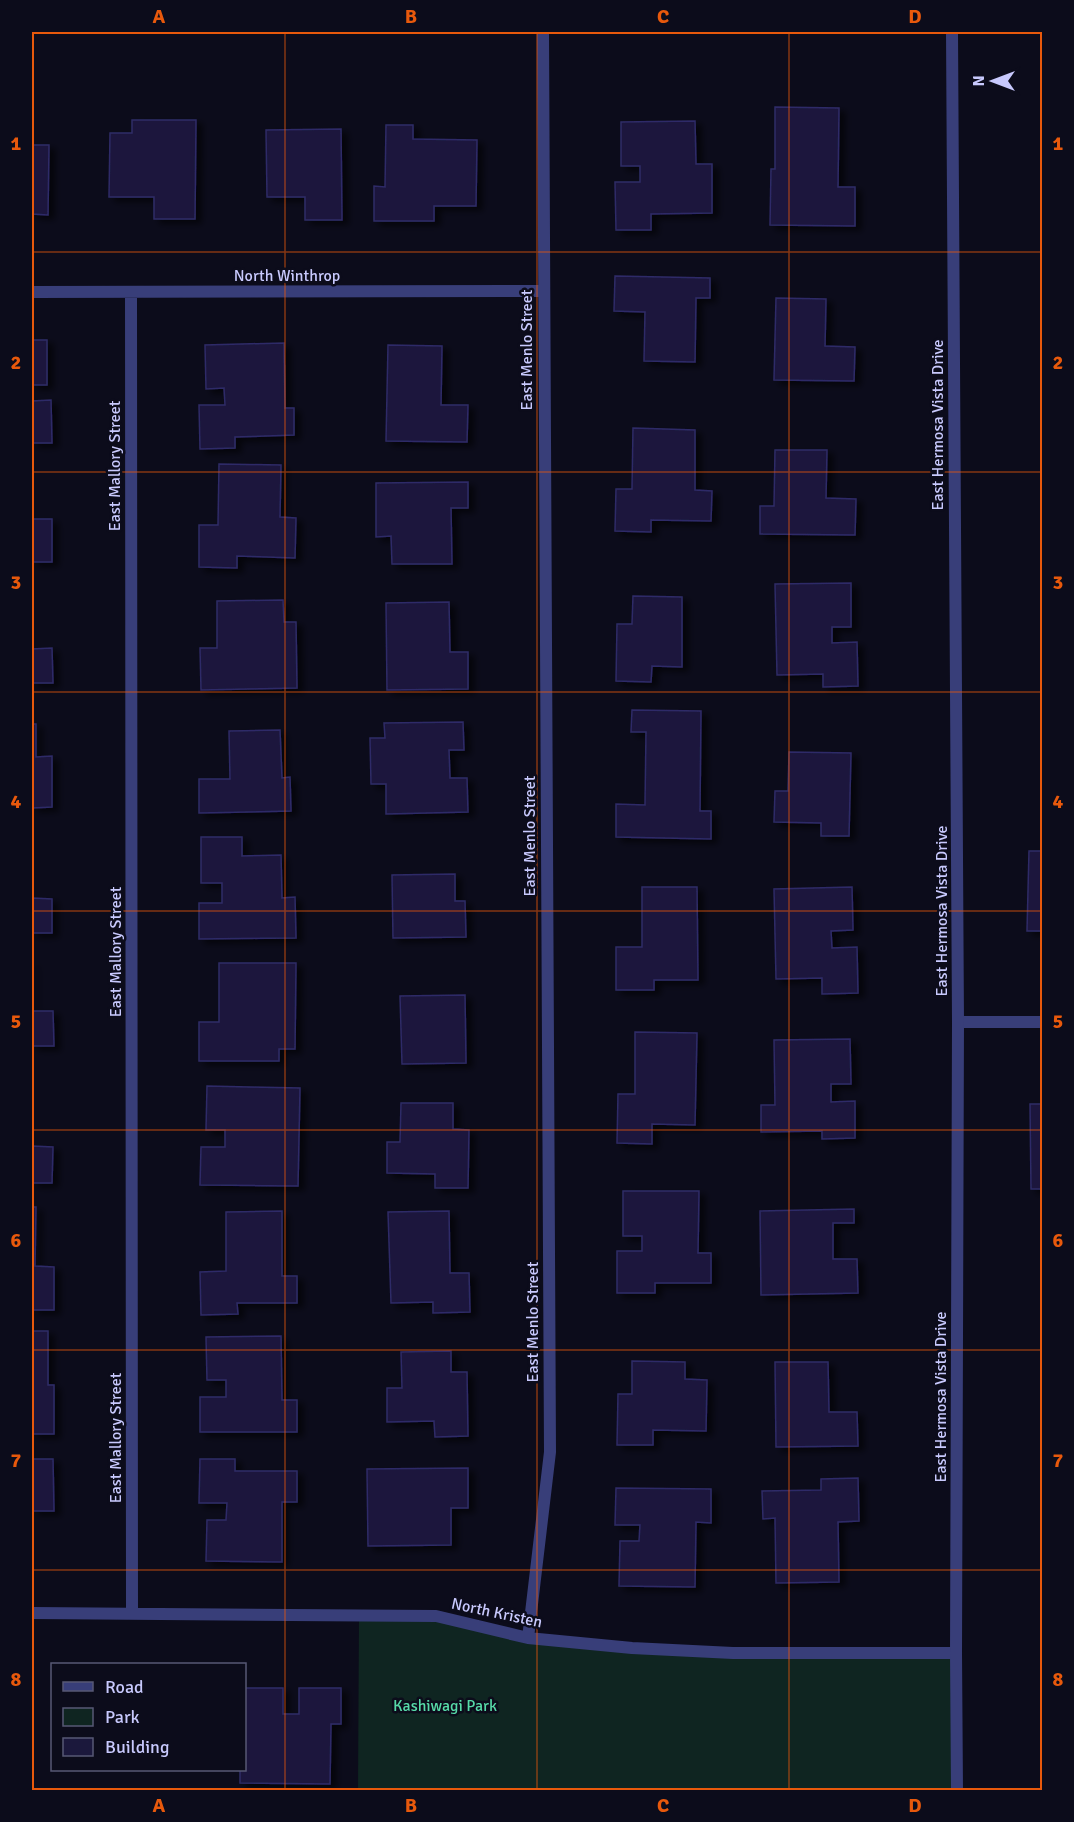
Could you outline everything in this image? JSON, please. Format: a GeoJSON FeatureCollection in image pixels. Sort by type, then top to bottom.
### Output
{"type":"FeatureCollection","features":[{"type":"Feature","properties":{"kind":"street","name":"East Menlo Street"},"geometry":{"type":"LineString","coordinates":[[528,1638],[550,1452],[543,32]]}},
{"type":"Feature","properties":{"kind":"street","name":"East Hermosa Vista Drive"},"geometry":{"type":"LineString","coordinates":[[952,32],[958,1022],[957,1791]]}},
{"type":"Feature","properties":{"kind":"street","name":"East Mallory Street"},"geometry":{"type":"LineString","coordinates":[[131,291],[132,1613]]}},
{"type":"Feature","properties":{"kind":"street","name":"North Winthrop"},"geometry":{"type":"LineString","coordinates":[[32,292],[543,291]]}},
{"type":"Feature","properties":{"kind":"street"},"geometry":{"type":"LineString","coordinates":[[958,1022],[1042,1022]]}},
{"type":"Feature","properties":{"kind":"street","name":"North Kristen"},"geometry":{"type":"LineString","coordinates":[[32,1613],[436,1616],[528,1638],[632,1648],[733,1653],[956,1653]]}},
{"type":"Feature","properties":{"kind":"green space","name":"Kashiwagi Park"},"geometry":{"type":"Polygon","coordinates":[[[359,1615],[436,1616],[528,1638],[632,1648],[956,1653],[957,1790],[358,1790],[359,1615]]]}},
{"type":"Feature","properties":{"kind":"building"},"geometry":{"type":"Polygon","coordinates":[[[775,107],[839,108],[838,187],[855,187],[855,226],[770,225],[771,169],[775,169],[775,107]]]}},
{"type":"Feature","properties":{"kind":"building"},"geometry":{"type":"Polygon","coordinates":[[[132,120],[196,120],[195,219],[154,219],[154,197],[109,197],[110,133],[132,133],[132,120]]]}},
{"type":"Feature","properties":{"kind":"building"},"geometry":{"type":"Polygon","coordinates":[[[695,121],[696,164],[712,164],[712,213],[651,214],[651,230],[616,230],[615,182],[640,182],[640,166],[621,166],[621,122],[695,121]]]}},
{"type":"Feature","properties":{"kind":"building"},"geometry":{"type":"Polygon","coordinates":[[[386,125],[413,125],[413,139],[477,140],[476,206],[434,206],[434,221],[374,221],[374,186],[385,187],[386,125]]]}},
{"type":"Feature","properties":{"kind":"building"},"geometry":{"type":"Polygon","coordinates":[[[341,129],[342,220],[305,220],[305,197],[267,197],[266,130],[341,129]]]}},
{"type":"Feature","properties":{"kind":"building"},"geometry":{"type":"Polygon","coordinates":[[[32,145],[49,145],[48,215],[32,214],[32,145]]]}},
{"type":"Feature","properties":{"kind":"building"},"geometry":{"type":"Polygon","coordinates":[[[615,276],[710,278],[710,298],[696,298],[695,362],[644,361],[645,312],[614,311],[615,276]]]}},
{"type":"Feature","properties":{"kind":"building"},"geometry":{"type":"Polygon","coordinates":[[[776,298],[826,299],[825,346],[855,347],[854,381],[774,380],[776,298]]]}},
{"type":"Feature","properties":{"kind":"building"},"geometry":{"type":"Polygon","coordinates":[[[32,340],[47,340],[47,385],[32,385],[32,340]]]}},
{"type":"Feature","properties":{"kind":"building"},"geometry":{"type":"Polygon","coordinates":[[[284,343],[285,408],[294,408],[294,435],[235,437],[235,448],[200,449],[199,405],[225,405],[224,388],[206,389],[205,345],[284,343]]]}},
{"type":"Feature","properties":{"kind":"building"},"geometry":{"type":"Polygon","coordinates":[[[388,345],[442,346],[441,405],[468,405],[467,442],[386,441],[388,345]]]}},
{"type":"Feature","properties":{"kind":"building"},"geometry":{"type":"Polygon","coordinates":[[[51,400],[52,443],[32,443],[32,401],[51,400]]]}},
{"type":"Feature","properties":{"kind":"building"},"geometry":{"type":"Polygon","coordinates":[[[633,428],[695,430],[695,490],[712,491],[711,521],[651,520],[651,532],[615,531],[616,489],[632,489],[633,428]]]}},
{"type":"Feature","properties":{"kind":"building"},"geometry":{"type":"Polygon","coordinates":[[[775,450],[827,450],[826,498],[856,499],[855,535],[760,534],[760,506],[774,506],[775,450]]]}},
{"type":"Feature","properties":{"kind":"building"},"geometry":{"type":"Polygon","coordinates":[[[219,464],[281,465],[280,517],[296,518],[295,558],[237,556],[237,568],[199,567],[199,525],[218,525],[219,464]]]}},
{"type":"Feature","properties":{"kind":"building"},"geometry":{"type":"Polygon","coordinates":[[[468,482],[468,508],[451,508],[452,564],[392,564],[391,536],[376,537],[376,483],[468,482]]]}},
{"type":"Feature","properties":{"kind":"building"},"geometry":{"type":"Polygon","coordinates":[[[32,519],[52,519],[52,562],[32,562],[32,519]]]}},
{"type":"Feature","properties":{"kind":"building"},"geometry":{"type":"Polygon","coordinates":[[[851,583],[851,627],[832,627],[832,643],[857,642],[858,686],[823,687],[823,674],[777,675],[775,584],[851,583]]]}},
{"type":"Feature","properties":{"kind":"building"},"geometry":{"type":"Polygon","coordinates":[[[633,596],[682,597],[682,667],[652,666],[651,682],[616,681],[617,624],[632,624],[633,596]]]}},
{"type":"Feature","properties":{"kind":"building"},"geometry":{"type":"Polygon","coordinates":[[[283,600],[284,622],[296,622],[297,688],[201,690],[200,648],[217,648],[217,601],[283,600]]]}},
{"type":"Feature","properties":{"kind":"building"},"geometry":{"type":"Polygon","coordinates":[[[449,602],[450,652],[468,652],[468,689],[387,690],[386,603],[449,602]]]}},
{"type":"Feature","properties":{"kind":"building"},"geometry":{"type":"Polygon","coordinates":[[[52,648],[53,683],[32,683],[32,649],[52,648]]]}},
{"type":"Feature","properties":{"kind":"building"},"geometry":{"type":"Polygon","coordinates":[[[632,710],[701,711],[700,811],[711,811],[711,839],[616,837],[616,804],[645,805],[646,732],[631,732],[632,710]]]}},
{"type":"Feature","properties":{"kind":"building"},"geometry":{"type":"Polygon","coordinates":[[[463,722],[464,750],[449,750],[450,778],[467,778],[468,812],[386,814],[386,784],[371,784],[370,738],[385,738],[384,723],[463,722]]]}},
{"type":"Feature","properties":{"kind":"building"},"geometry":{"type":"Polygon","coordinates":[[[32,724],[36,724],[36,757],[52,756],[52,807],[32,808],[32,724]]]}},
{"type":"Feature","properties":{"kind":"building"},"geometry":{"type":"Polygon","coordinates":[[[280,730],[282,778],[290,777],[291,811],[199,813],[199,779],[230,779],[229,731],[280,730]]]}},
{"type":"Feature","properties":{"kind":"building"},"geometry":{"type":"Polygon","coordinates":[[[789,752],[851,753],[849,836],[821,836],[821,823],[774,822],[775,791],[788,791],[789,752]]]}},
{"type":"Feature","properties":{"kind":"building"},"geometry":{"type":"Polygon","coordinates":[[[201,837],[242,837],[242,856],[281,855],[282,898],[295,897],[296,938],[199,939],[199,903],[222,903],[222,883],[201,883],[201,837]]]}},
{"type":"Feature","properties":{"kind":"building"},"geometry":{"type":"Polygon","coordinates":[[[1029,851],[1042,851],[1042,931],[1027,931],[1029,851]]]}},
{"type":"Feature","properties":{"kind":"building"},"geometry":{"type":"Polygon","coordinates":[[[455,874],[455,901],[465,901],[466,937],[393,938],[392,875],[455,874]]]}},
{"type":"Feature","properties":{"kind":"building"},"geometry":{"type":"Polygon","coordinates":[[[642,887],[697,887],[698,980],[654,980],[654,990],[616,990],[616,947],[642,947],[642,887]]]}},
{"type":"Feature","properties":{"kind":"building"},"geometry":{"type":"Polygon","coordinates":[[[852,887],[853,930],[831,931],[832,948],[857,947],[858,993],[822,994],[822,978],[776,979],[774,889],[852,887]]]}},
{"type":"Feature","properties":{"kind":"building"},"geometry":{"type":"Polygon","coordinates":[[[32,898],[52,899],[52,933],[32,933],[32,898]]]}},
{"type":"Feature","properties":{"kind":"building"},"geometry":{"type":"Polygon","coordinates":[[[219,963],[296,963],[295,1049],[279,1049],[279,1061],[199,1061],[199,1022],[219,1022],[219,963]]]}},
{"type":"Feature","properties":{"kind":"building"},"geometry":{"type":"Polygon","coordinates":[[[465,995],[466,1063],[402,1064],[400,996],[465,995]]]}},
{"type":"Feature","properties":{"kind":"building"},"geometry":{"type":"Polygon","coordinates":[[[32,1011],[53,1011],[54,1046],[32,1046],[32,1011]]]}},
{"type":"Feature","properties":{"kind":"building"},"geometry":{"type":"Polygon","coordinates":[[[635,1032],[697,1033],[695,1125],[652,1124],[652,1144],[617,1143],[618,1094],[635,1094],[635,1032]]]}},
{"type":"Feature","properties":{"kind":"building"},"geometry":{"type":"Polygon","coordinates":[[[850,1039],[851,1084],[831,1084],[831,1102],[855,1101],[855,1138],[822,1139],[822,1131],[761,1132],[761,1105],[775,1105],[774,1040],[850,1039]]]}},
{"type":"Feature","properties":{"kind":"building"},"geometry":{"type":"Polygon","coordinates":[[[207,1086],[300,1088],[298,1186],[200,1185],[201,1147],[225,1147],[225,1130],[206,1130],[207,1086]]]}},
{"type":"Feature","properties":{"kind":"building"},"geometry":{"type":"Polygon","coordinates":[[[401,1103],[453,1103],[453,1129],[469,1130],[468,1188],[435,1188],[435,1174],[387,1173],[387,1142],[400,1142],[401,1103]]]}},
{"type":"Feature","properties":{"kind":"building"},"geometry":{"type":"Polygon","coordinates":[[[1030,1104],[1042,1104],[1042,1189],[1031,1189],[1030,1104]]]}},
{"type":"Feature","properties":{"kind":"building"},"geometry":{"type":"Polygon","coordinates":[[[32,1146],[53,1147],[52,1183],[32,1183],[32,1146]]]}},
{"type":"Feature","properties":{"kind":"building"},"geometry":{"type":"Polygon","coordinates":[[[623,1191],[699,1191],[698,1253],[711,1253],[711,1283],[655,1283],[655,1293],[617,1293],[617,1251],[642,1251],[642,1236],[623,1236],[623,1191]]]}},
{"type":"Feature","properties":{"kind":"building"},"geometry":{"type":"Polygon","coordinates":[[[32,1207],[36,1207],[35,1266],[54,1267],[54,1310],[32,1310],[32,1207]]]}},
{"type":"Feature","properties":{"kind":"building"},"geometry":{"type":"Polygon","coordinates":[[[854,1209],[854,1223],[833,1223],[833,1259],[857,1259],[858,1293],[761,1295],[760,1211],[854,1209]]]}},
{"type":"Feature","properties":{"kind":"building"},"geometry":{"type":"Polygon","coordinates":[[[282,1211],[282,1276],[297,1276],[297,1303],[237,1303],[238,1314],[201,1315],[200,1272],[226,1271],[226,1212],[282,1211]]]}},
{"type":"Feature","properties":{"kind":"building"},"geometry":{"type":"Polygon","coordinates":[[[449,1211],[450,1273],[469,1273],[470,1312],[433,1313],[433,1302],[391,1303],[388,1212],[449,1211]]]}},
{"type":"Feature","properties":{"kind":"building"},"geometry":{"type":"Polygon","coordinates":[[[32,1331],[48,1331],[48,1385],[54,1385],[54,1434],[32,1434],[32,1331]]]}},
{"type":"Feature","properties":{"kind":"building"},"geometry":{"type":"Polygon","coordinates":[[[281,1336],[282,1400],[297,1400],[297,1432],[200,1432],[200,1397],[226,1397],[226,1380],[207,1380],[206,1337],[281,1336]]]}},
{"type":"Feature","properties":{"kind":"building"},"geometry":{"type":"Polygon","coordinates":[[[451,1351],[451,1372],[467,1372],[468,1436],[435,1437],[434,1421],[387,1422],[387,1388],[402,1388],[401,1352],[451,1351]]]}},
{"type":"Feature","properties":{"kind":"building"},"geometry":{"type":"Polygon","coordinates":[[[632,1361],[685,1362],[685,1379],[707,1380],[706,1431],[653,1430],[653,1445],[617,1445],[618,1394],[632,1394],[632,1361]]]}},
{"type":"Feature","properties":{"kind":"building"},"geometry":{"type":"Polygon","coordinates":[[[775,1362],[828,1362],[829,1412],[857,1412],[858,1446],[776,1447],[775,1362]]]}},
{"type":"Feature","properties":{"kind":"building"},"geometry":{"type":"Polygon","coordinates":[[[32,1459],[53,1459],[54,1511],[32,1511],[32,1459]]]}},
{"type":"Feature","properties":{"kind":"building"},"geometry":{"type":"Polygon","coordinates":[[[200,1459],[235,1459],[235,1471],[297,1471],[297,1502],[282,1502],[282,1562],[206,1561],[207,1520],[226,1520],[227,1503],[199,1503],[200,1459]]]}},
{"type":"Feature","properties":{"kind":"building"},"geometry":{"type":"Polygon","coordinates":[[[468,1468],[468,1508],[451,1508],[451,1545],[368,1546],[367,1469],[468,1468]]]}},
{"type":"Feature","properties":{"kind":"building"},"geometry":{"type":"Polygon","coordinates":[[[858,1478],[859,1521],[838,1522],[839,1582],[776,1583],[775,1518],[763,1519],[762,1491],[821,1490],[821,1479],[858,1478]]]}},
{"type":"Feature","properties":{"kind":"building"},"geometry":{"type":"Polygon","coordinates":[[[616,1488],[711,1489],[711,1523],[696,1522],[695,1587],[619,1586],[620,1541],[639,1541],[640,1525],[615,1525],[616,1488]]]}},
{"type":"Feature","properties":{"kind":"building"},"geometry":{"type":"Polygon","coordinates":[[[246,1688],[283,1688],[283,1714],[299,1714],[299,1688],[341,1688],[341,1724],[331,1724],[330,1784],[240,1783],[240,1771],[246,1771],[246,1688]]]}}]}
